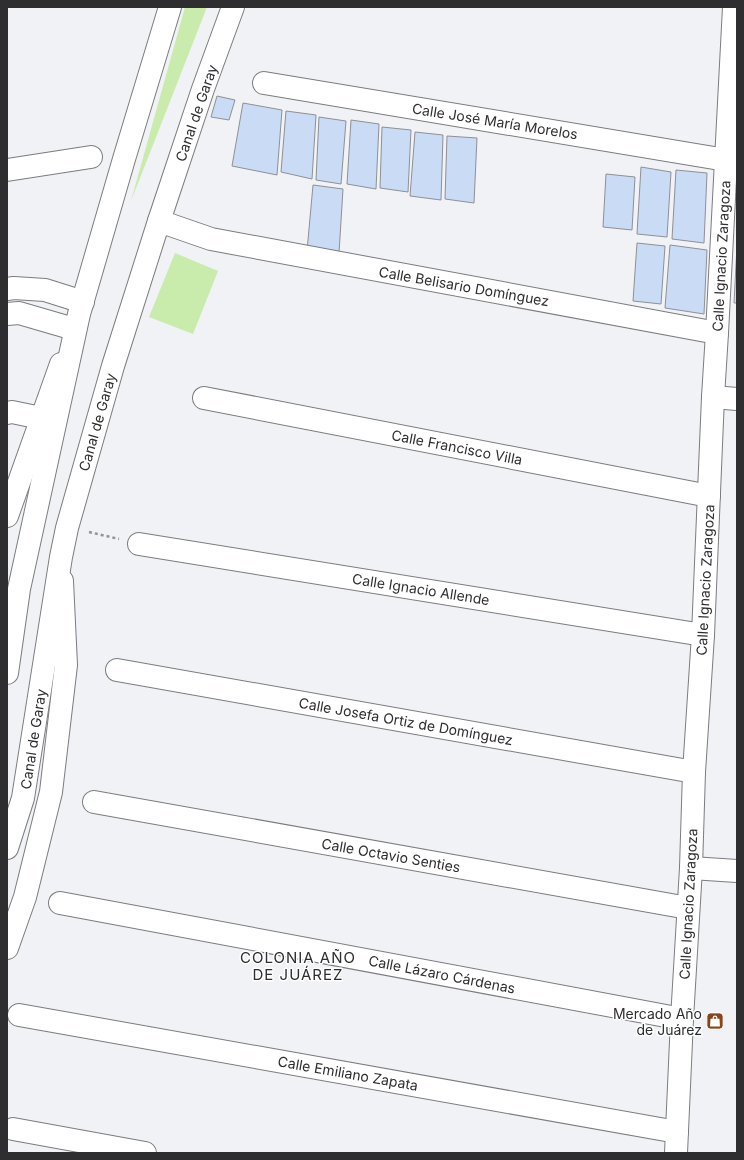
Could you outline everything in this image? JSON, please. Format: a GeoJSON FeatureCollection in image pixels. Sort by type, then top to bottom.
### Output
{"type":"FeatureCollection","features":[{"type":"Feature","properties":{"kind":"main road"},"geometry":{"type":"LineString","coordinates":[[7,673],[20,589],[79,315],[170,7]]}},
{"type":"Feature","properties":{"kind":"main road","name":"Canal de Garay"},"geometry":{"type":"LineString","coordinates":[[7,848],[24,798],[61,557],[67,528],[113,366],[159,221],[203,89],[233,7]]}},
{"type":"Feature","properties":{"kind":"main road","name":"Calle Ignacio Zaragoza"},"geometry":{"type":"LineString","coordinates":[[676,1153],[691,868],[694,772],[703,635],[713,397],[734,7]]}},
{"type":"Feature","properties":{"kind":"main road","name":"Calle José María Morelos"},"geometry":{"type":"LineString","coordinates":[[264,83],[726,160]]}},
{"type":"Feature","properties":{"kind":"main road"},"geometry":{"type":"LineString","coordinates":[[7,170],[91,157]]}},
{"type":"Feature","properties":{"kind":"main road","name":"Calle Belisario Domínguez"},"geometry":{"type":"LineString","coordinates":[[159,221],[211,239],[717,333]]}},
{"type":"Feature","properties":{"kind":"main road"},"geometry":{"type":"LineString","coordinates":[[11,288],[45,290],[79,315],[13,313],[11,288]]}},
{"type":"Feature","properties":{"kind":"main road"},"geometry":{"type":"LineString","coordinates":[[7,516],[79,315]]}},
{"type":"Feature","properties":{"kind":"main road"},"geometry":{"type":"LineString","coordinates":[[713,397],[737,399]]}},
{"type":"Feature","properties":{"kind":"main road","name":"Calle Francisco Villa"},"geometry":{"type":"LineString","coordinates":[[204,398],[709,496]]}},
{"type":"Feature","properties":{"kind":"main road"},"geometry":{"type":"LineString","coordinates":[[7,413],[12,412],[41,418]]}},
{"type":"Feature","properties":{"kind":"main road","name":"Calle Ignacio Allende"},"geometry":{"type":"LineString","coordinates":[[139,544],[703,635]]}},
{"type":"Feature","properties":{"kind":"main road"},"geometry":{"type":"LineString","coordinates":[[7,948],[24,898],[51,792],[66,665],[61,557]]}},
{"type":"Feature","properties":{"kind":"main road","name":"Calle Josefa Ortiz de Domínguez"},"geometry":{"type":"LineString","coordinates":[[117,670],[694,772]]}},
{"type":"Feature","properties":{"kind":"main road","name":"Calle Octavio Senties"},"geometry":{"type":"LineString","coordinates":[[94,802],[688,908]]}},
{"type":"Feature","properties":{"kind":"main road"},"geometry":{"type":"LineString","coordinates":[[691,868],[737,871]]}},
{"type":"Feature","properties":{"kind":"main road","name":"Calle Lázaro Cárdenas"},"geometry":{"type":"LineString","coordinates":[[60,903],[682,1019]]}},
{"type":"Feature","properties":{"kind":"main road","name":"Calle Emiliano Zapata"},"geometry":{"type":"LineString","coordinates":[[18,1015],[677,1132]]}},
{"type":"Feature","properties":{"kind":"main road"},"geometry":{"type":"LineString","coordinates":[[13,1129],[146,1153]]}},
{"type":"Feature","properties":{"kind":"path"},"geometry":{"type":"LineString","coordinates":[[67,528],[139,544]]}},
{"type":"Feature","properties":{"kind":"green space"},"geometry":{"type":"Polygon","coordinates":[[[185,7],[207,7],[131,201],[185,7]]]}},
{"type":"Feature","properties":{"kind":"green space"},"geometry":{"type":"Polygon","coordinates":[[[175,253],[218,271],[193,334],[149,317],[175,253]]]}},
{"type":"Feature","properties":{"kind":"building"},"geometry":{"type":"Polygon","coordinates":[[[217,96],[235,100],[229,120],[211,117],[217,96]]]}},
{"type":"Feature","properties":{"kind":"building"},"geometry":{"type":"Polygon","coordinates":[[[243,103],[282,110],[277,175],[232,166],[243,103]]]}},
{"type":"Feature","properties":{"kind":"building"},"geometry":{"type":"Polygon","coordinates":[[[286,111],[316,115],[312,179],[281,172],[286,111]]]}},
{"type":"Feature","properties":{"kind":"building"},"geometry":{"type":"Polygon","coordinates":[[[319,117],[346,121],[341,184],[316,180],[319,117]]]}},
{"type":"Feature","properties":{"kind":"building"},"geometry":{"type":"Polygon","coordinates":[[[351,120],[379,124],[376,189],[347,184],[351,120]]]}},
{"type":"Feature","properties":{"kind":"building"},"geometry":{"type":"Polygon","coordinates":[[[382,127],[411,130],[408,192],[380,188],[382,127]]]}},
{"type":"Feature","properties":{"kind":"building"},"geometry":{"type":"Polygon","coordinates":[[[415,132],[443,135],[441,200],[410,196],[415,132]]]}},
{"type":"Feature","properties":{"kind":"building"},"geometry":{"type":"Polygon","coordinates":[[[447,136],[477,138],[474,203],[445,199],[447,136]]]}},
{"type":"Feature","properties":{"kind":"building"},"geometry":{"type":"Polygon","coordinates":[[[641,167],[671,172],[667,237],[637,234],[641,167]]]}},
{"type":"Feature","properties":{"kind":"building"},"geometry":{"type":"Polygon","coordinates":[[[676,170],[707,173],[704,243],[672,239],[676,170]]]}},
{"type":"Feature","properties":{"kind":"building"},"geometry":{"type":"Polygon","coordinates":[[[606,174],[635,177],[632,230],[603,227],[606,174]]]}},
{"type":"Feature","properties":{"kind":"building"},"geometry":{"type":"Polygon","coordinates":[[[313,185],[343,189],[339,253],[307,251],[313,185]]]}},
{"type":"Feature","properties":{"kind":"building"},"geometry":{"type":"Polygon","coordinates":[[[637,243],[665,246],[661,304],[633,301],[637,243]]]}},
{"type":"Feature","properties":{"kind":"building"},"geometry":{"type":"Polygon","coordinates":[[[670,245],[707,250],[704,314],[665,308],[670,245]]]}},
{"type":"Feature","properties":{"kind":"building"},"geometry":{"type":"Polygon","coordinates":[[[737,246],[737,303],[734,303],[737,246]]]}},
{"type":"Feature","properties":{"kind":"place","name":"Mercado Año de Juárez"},"geometry":{"type":"Point","coordinates":[715,1021]}},
{"type":"Feature","properties":{"kind":"district","name":"COLONIA AÑO DE JUÁREZ"},"geometry":{"type":"Point","coordinates":[298,966]}}]}
